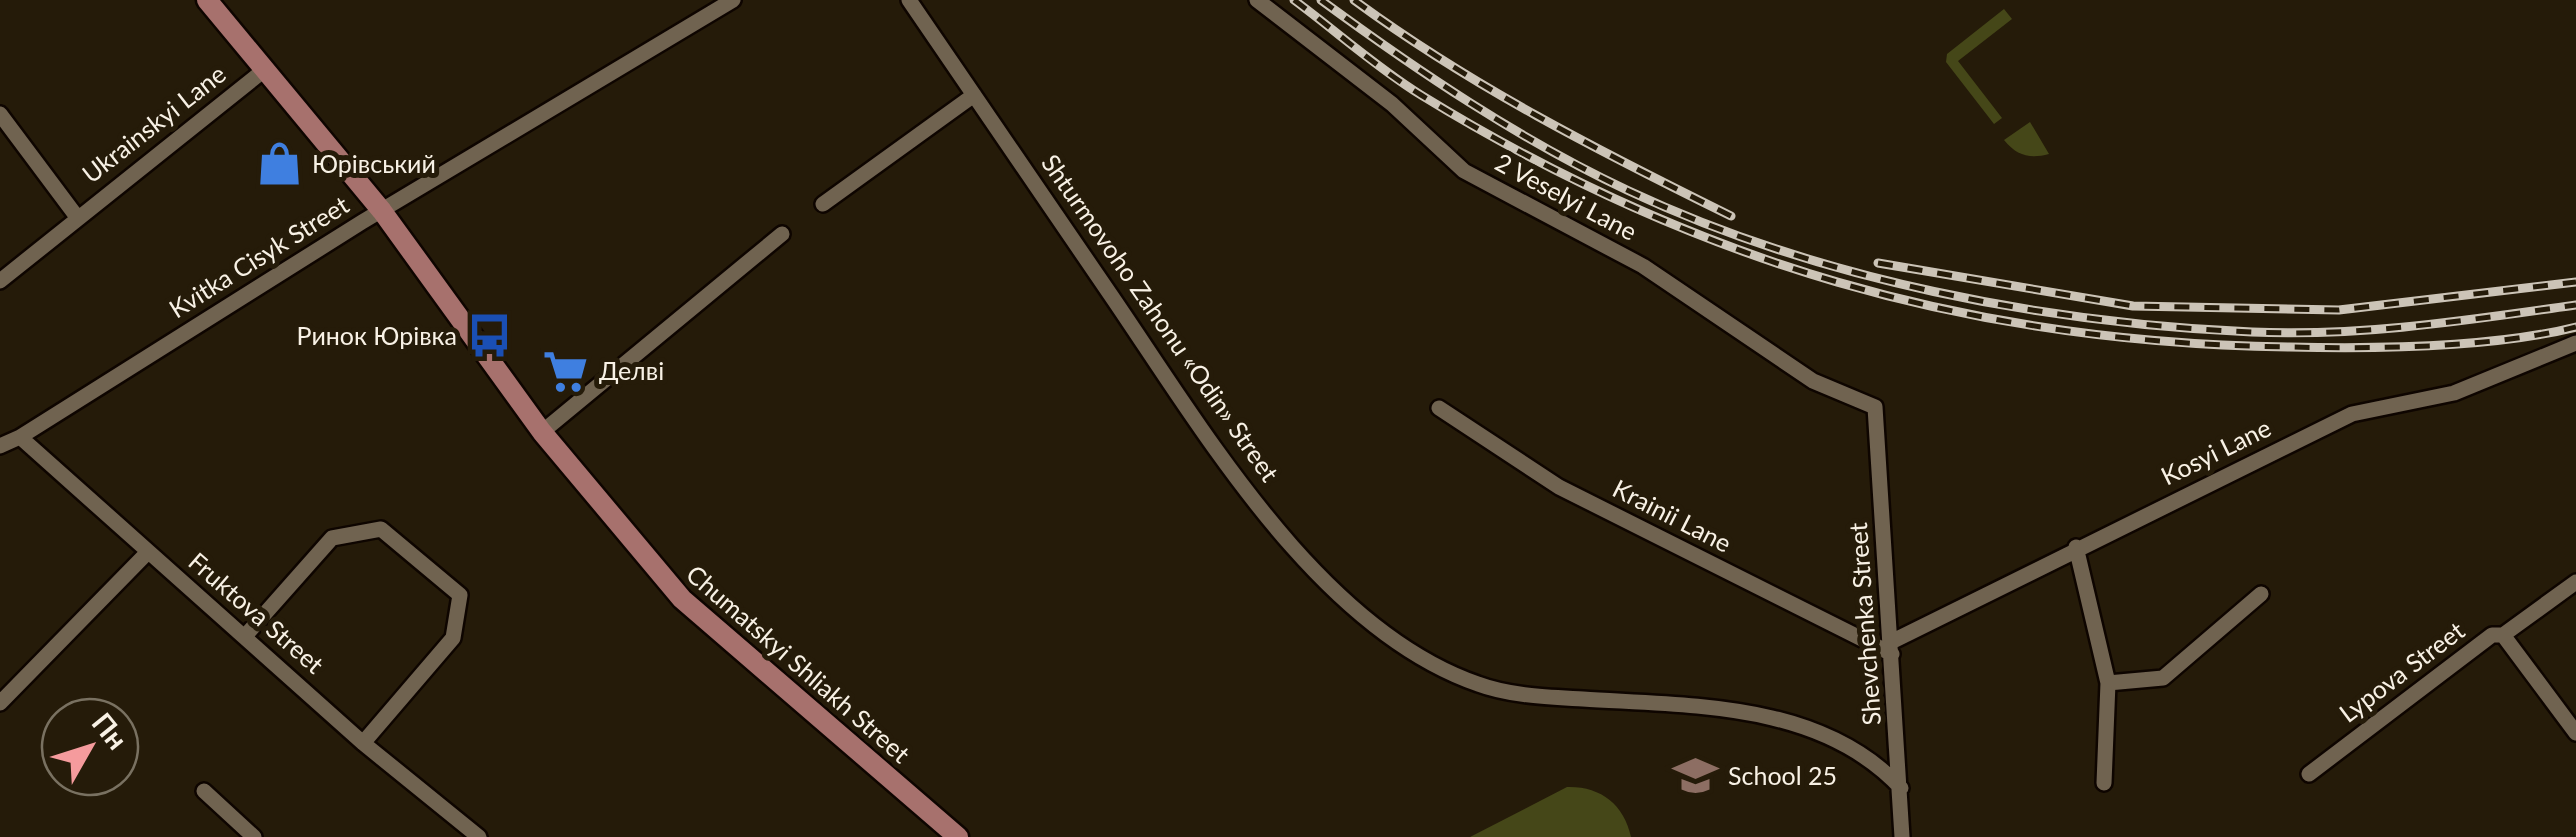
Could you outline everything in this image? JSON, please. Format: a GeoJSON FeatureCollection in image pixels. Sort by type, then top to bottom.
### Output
{"type":"FeatureCollection","features":[{"type":"Feature","properties":{"kind":"main road","name":"Chumatskyi Shliakh Street"},"geometry":{"type":"LineString","coordinates":[[207,0],[382,210],[542,432],[682,599],[957,837]]}},
{"type":"Feature","properties":{"kind":"street","name":"Kvitka Cisyk Street"},"geometry":{"type":"LineString","coordinates":[[20,437],[382,210],[733,0]]}},
{"type":"Feature","properties":{"kind":"street","name":"Shturmovoho Zahonu «Odin» Street"},"geometry":{"type":"LineString","coordinates":[[909,0],[1222,458],[1336,595],[1395,644],[1479,685],[1552,698],[1716,708],[1792,722],[1854,746],[1902,788]]}},
{"type":"Feature","properties":{"kind":"street","name":"2 Veselyi Lane"},"geometry":{"type":"LineString","coordinates":[[1256,0],[1392,104],[1464,171],[1643,266],[1813,381],[1875,407]]}},
{"type":"Feature","properties":{"kind":"street","name":"Ukrainskyi Lane"},"geometry":{"type":"LineString","coordinates":[[0,281],[263,71]]}},
{"type":"Feature","properties":{"kind":"street"},"geometry":{"type":"LineString","coordinates":[[823,204],[974,95]]}},
{"type":"Feature","properties":{"kind":"street","name":"Ukrainskyi Lane"},"geometry":{"type":"LineString","coordinates":[[0,114],[77,217]]}},
{"type":"Feature","properties":{"kind":"street"},"geometry":{"type":"LineString","coordinates":[[542,432],[782,234]]}},
{"type":"Feature","properties":{"kind":"street","name":"Kosyi Lane"},"geometry":{"type":"LineString","coordinates":[[1891,648],[2076,548],[2352,414],[2454,393],[2576,343]]}},
{"type":"Feature","properties":{"kind":"street","name":"Shevchenka Street"},"geometry":{"type":"LineString","coordinates":[[1875,407],[1902,788],[1902,837]]}},
{"type":"Feature","properties":{"kind":"street","name":"Krainii Lane"},"geometry":{"type":"LineString","coordinates":[[1438,408],[1560,487],[1891,648]]}},
{"type":"Feature","properties":{"kind":"street"},"geometry":{"type":"LineString","coordinates":[[0,446],[20,437]]}},
{"type":"Feature","properties":{"kind":"street","name":"Fruktova Street"},"geometry":{"type":"LineString","coordinates":[[20,437],[147,553],[246,634],[364,743],[479,837]]}},
{"type":"Feature","properties":{"kind":"street"},"geometry":{"type":"LineString","coordinates":[[246,634],[332,538],[380,529],[460,595],[453,638],[364,743]]}},
{"type":"Feature","properties":{"kind":"street"},"geometry":{"type":"LineString","coordinates":[[2076,548],[2108,683],[2104,783]]}},
{"type":"Feature","properties":{"kind":"street"},"geometry":{"type":"LineString","coordinates":[[0,703],[147,553]]}},
{"type":"Feature","properties":{"kind":"street","name":"Lypova Street"},"geometry":{"type":"LineString","coordinates":[[2309,774],[2492,635],[2504,635],[2576,582]]}},
{"type":"Feature","properties":{"kind":"street"},"geometry":{"type":"LineString","coordinates":[[2108,683],[2164,678],[2261,594]]}},
{"type":"Feature","properties":{"kind":"street"},"geometry":{"type":"LineString","coordinates":[[2504,635],[2576,733]]}},
{"type":"Feature","properties":{"kind":"street"},"geometry":{"type":"LineString","coordinates":[[204,791],[254,837]]}},
{"type":"Feature","properties":{"kind":"street"},"geometry":{"type":"LineString","coordinates":[[449,837],[462,823]]}},
{"type":"Feature","properties":{"kind":"shaded area"},"geometry":{"type":"Polygon","coordinates":[[[2004,9],[2012,19],[1958,61],[2002,118],[1994,124],[1946,62],[1947,54],[2004,9]]]}},
{"type":"Feature","properties":{"kind":"shaded area"},"geometry":{"type":"Polygon","coordinates":[[[2030,122],[2049,154],[2024,155],[2004,140],[2030,122]]]}},
{"type":"Feature","properties":{"kind":"shaded area"},"geometry":{"type":"Polygon","coordinates":[[[1567,787],[1590,790],[1609,799],[1623,815],[1631,837],[1470,837],[1567,787]]]}},
{"type":"Feature","properties":{"kind":"railway"},"geometry":{"type":"LineString","coordinates":[[1294,0],[1421,95],[1523,154],[1627,204],[1731,247],[1838,282],[1946,310],[2057,329],[2172,342],[2290,347],[2472,343],[2576,327]]}},
{"type":"Feature","properties":{"kind":"railway"},"geometry":{"type":"LineString","coordinates":[[1321,0],[1470,103],[1629,191],[1777,249],[1934,292],[2094,319],[2293,333],[2374,330],[2576,305]]}},
{"type":"Feature","properties":{"kind":"railway"},"geometry":{"type":"LineString","coordinates":[[1354,0],[1490,89],[1731,216]]}},
{"type":"Feature","properties":{"kind":"railway"},"geometry":{"type":"LineString","coordinates":[[1878,263],[2133,306],[2339,310],[2576,282]]}},
{"type":"Feature","properties":{"kind":"place","name":"Юрівський"},"geometry":{"type":"Point","coordinates":[279,164]}},
{"type":"Feature","properties":{"kind":"place","name":"Ринок Юрівка"},"geometry":{"type":"Point","coordinates":[490,336]}},
{"type":"Feature","properties":{"kind":"place","name":"Делві"},"geometry":{"type":"Point","coordinates":[566,371]}},
{"type":"Feature","properties":{"kind":"place","name":"School 25"},"geometry":{"type":"Point","coordinates":[1695,776]}}]}
